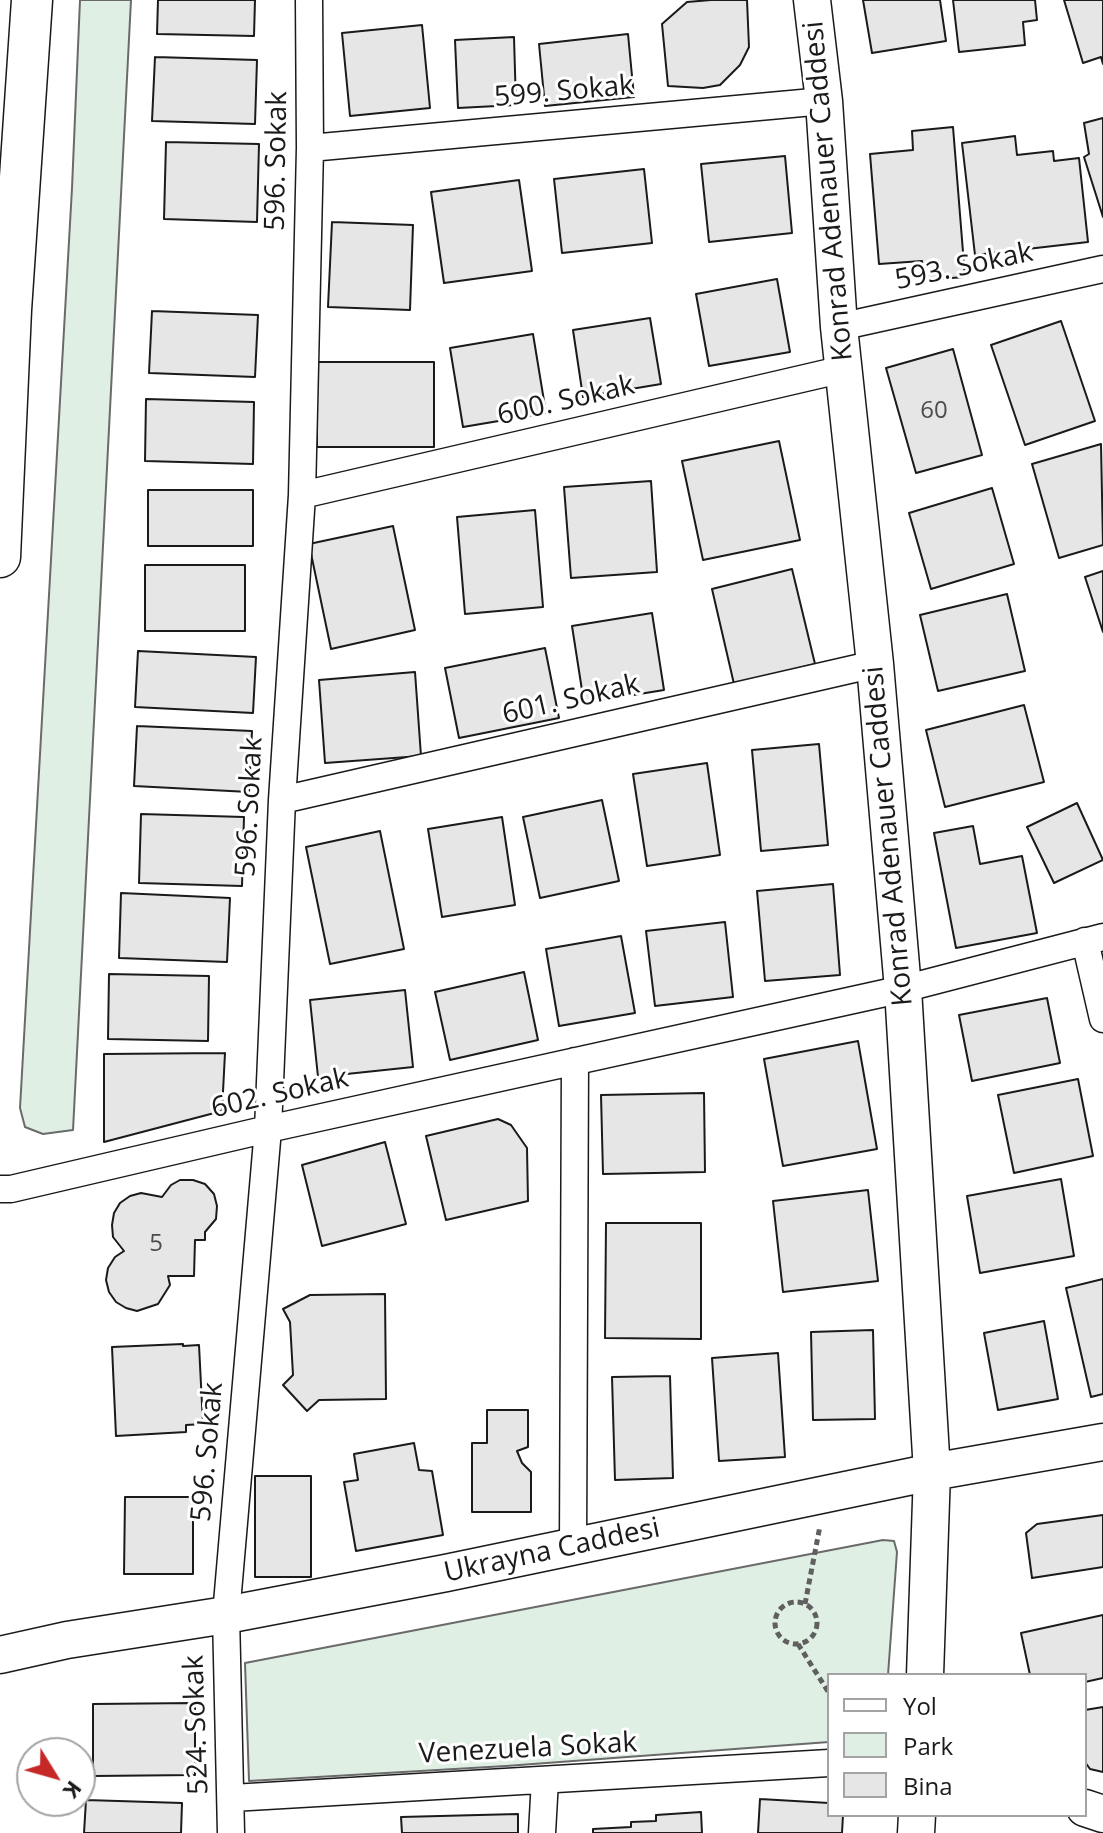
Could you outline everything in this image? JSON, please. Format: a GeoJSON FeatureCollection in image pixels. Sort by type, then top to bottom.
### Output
{"type":"FeatureCollection","features":[{"type":"Feature","properties":{"kind":"main road"},"geometry":{"type":"LineString","coordinates":[[0,557],[11,310],[10,178],[32,0]]}},
{"type":"Feature","properties":{"kind":"main road","name":"Konrad Adenauer Caddesi"},"geometry":{"type":"LineString","coordinates":[[812,0],[824,101],[839,327],[875,664],[903,989],[932,1472],[925,1673]]}},
{"type":"Feature","properties":{"kind":"main road","name":"Ukrayna Caddesi"},"geometry":{"type":"LineString","coordinates":[[0,1655],[67,1640],[226,1615],[932,1472],[1103,1442]]}},
{"type":"Feature","properties":{"kind":"street","name":"596. Sokak"},"geometry":{"type":"LineString","coordinates":[[226,1615],[268,1129],[282,800],[302,495],[310,148],[309,0]]}},
{"type":"Feature","properties":{"kind":"street","name":"599. Sokak"},"geometry":{"type":"LineString","coordinates":[[310,148],[824,101]]}},
{"type":"Feature","properties":{"kind":"street","name":"593. Sokak"},"geometry":{"type":"LineString","coordinates":[[839,327],[1102,273]]}},
{"type":"Feature","properties":{"kind":"street","name":"600. Sokak"},"geometry":{"type":"LineString","coordinates":[[302,495],[844,369]]}},
{"type":"Feature","properties":{"kind":"street","name":"601. Sokak"},"geometry":{"type":"LineString","coordinates":[[282,800],[875,664]]}},
{"type":"Feature","properties":{"kind":"street","name":"602. Sokak"},"geometry":{"type":"LineString","coordinates":[[0,1189],[903,989],[1094,939]]}},
{"type":"Feature","properties":{"kind":"street"},"geometry":{"type":"LineString","coordinates":[[1094,939],[1103,1019]]}},
{"type":"Feature","properties":{"kind":"street"},"geometry":{"type":"LineString","coordinates":[[573,1546],[575,1061]]}},
{"type":"Feature","properties":{"kind":"street","name":"524. Sokak"},"geometry":{"type":"LineString","coordinates":[[226,1615],[231,1833]]}},
{"type":"Feature","properties":{"kind":"street","name":"Venezuela Sokak"},"geometry":{"type":"LineString","coordinates":[[232,1798],[827,1763]]}},
{"type":"Feature","properties":{"kind":"street"},"geometry":{"type":"LineString","coordinates":[[542,1833],[545,1780]]}},
{"type":"Feature","properties":{"kind":"path"},"geometry":{"type":"LineString","coordinates":[[805,1604],[829,1493]]}},
{"type":"Feature","properties":{"kind":"path"},"geometry":{"type":"LineString","coordinates":[[791,1603],[805,1604],[814,1613],[817,1626],[811,1638],[798,1644],[785,1641],[776,1630],[776,1616],[791,1603]]}},
{"type":"Feature","properties":{"kind":"path"},"geometry":{"type":"LineString","coordinates":[[798,1644],[827,1690]]}},
{"type":"Feature","properties":{"kind":"green space"},"geometry":{"type":"Polygon","coordinates":[[[80,0],[131,0],[73,1130],[43,1134],[25,1127],[20,1108],[80,0]]]}},
{"type":"Feature","properties":{"kind":"green space"},"geometry":{"type":"Polygon","coordinates":[[[883,1540],[894,1541],[897,1552],[888,1673],[827,1673],[827,1742],[249,1781],[245,1663],[883,1540]]]}},
{"type":"Feature","properties":{"kind":"building"},"geometry":{"type":"Polygon","coordinates":[[[158,0],[255,0],[254,36],[157,34],[158,0]]]}},
{"type":"Feature","properties":{"kind":"building"},"geometry":{"type":"Polygon","coordinates":[[[747,0],[749,47],[740,65],[720,85],[703,88],[668,86],[662,24],[687,2],[747,0]]]}},
{"type":"Feature","properties":{"kind":"building"},"geometry":{"type":"Polygon","coordinates":[[[863,0],[940,0],[946,41],[872,53],[863,0]]]}},
{"type":"Feature","properties":{"kind":"building"},"geometry":{"type":"Polygon","coordinates":[[[953,0],[1035,0],[1037,20],[1023,22],[1025,45],[959,52],[953,0]]]}},
{"type":"Feature","properties":{"kind":"building"},"geometry":{"type":"Polygon","coordinates":[[[1064,0],[1103,0],[1103,64],[1101,57],[1083,63],[1064,0]]]}},
{"type":"Feature","properties":{"kind":"building"},"geometry":{"type":"Polygon","coordinates":[[[422,25],[430,108],[350,116],[342,33],[422,25]]]}},
{"type":"Feature","properties":{"kind":"building"},"geometry":{"type":"Polygon","coordinates":[[[628,34],[634,97],[545,106],[539,44],[628,34]]]}},
{"type":"Feature","properties":{"kind":"building"},"geometry":{"type":"Polygon","coordinates":[[[514,37],[516,105],[458,108],[455,40],[514,37]]]}},
{"type":"Feature","properties":{"kind":"building"},"geometry":{"type":"Polygon","coordinates":[[[155,57],[257,60],[255,124],[152,121],[155,57]]]}},
{"type":"Feature","properties":{"kind":"building"},"geometry":{"type":"Polygon","coordinates":[[[1103,118],[1103,217],[1084,157],[1089,154],[1084,123],[1103,118]]]}},
{"type":"Feature","properties":{"kind":"building"},"geometry":{"type":"Polygon","coordinates":[[[953,127],[965,277],[924,280],[922,261],[879,264],[870,154],[913,150],[912,131],[953,127]]]}},
{"type":"Feature","properties":{"kind":"building"},"geometry":{"type":"Polygon","coordinates":[[[1015,136],[1017,155],[1053,151],[1054,161],[1079,158],[1088,242],[975,255],[962,143],[1015,136]]]}},
{"type":"Feature","properties":{"kind":"building"},"geometry":{"type":"Polygon","coordinates":[[[166,142],[259,144],[257,222],[164,219],[166,142]]]}},
{"type":"Feature","properties":{"kind":"building"},"geometry":{"type":"Polygon","coordinates":[[[785,156],[792,233],[709,242],[701,164],[785,156]]]}},
{"type":"Feature","properties":{"kind":"building"},"geometry":{"type":"Polygon","coordinates":[[[644,169],[652,243],[562,253],[554,179],[644,169]]]}},
{"type":"Feature","properties":{"kind":"building"},"geometry":{"type":"Polygon","coordinates":[[[519,180],[532,271],[444,283],[431,192],[519,180]]]}},
{"type":"Feature","properties":{"kind":"building"},"geometry":{"type":"Polygon","coordinates":[[[332,222],[413,225],[410,310],[328,307],[332,222]]]}},
{"type":"Feature","properties":{"kind":"building"},"geometry":{"type":"Polygon","coordinates":[[[777,279],[790,352],[709,366],[696,294],[777,279]]]}},
{"type":"Feature","properties":{"kind":"building"},"geometry":{"type":"Polygon","coordinates":[[[152,311],[258,315],[255,377],[149,373],[152,311]]]}},
{"type":"Feature","properties":{"kind":"building"},"geometry":{"type":"Polygon","coordinates":[[[650,318],[661,384],[583,397],[573,330],[650,318]]]}},
{"type":"Feature","properties":{"kind":"building"},"geometry":{"type":"Polygon","coordinates":[[[1061,321],[1095,421],[1025,445],[991,345],[1061,321]]]}},
{"type":"Feature","properties":{"kind":"building"},"geometry":{"type":"Polygon","coordinates":[[[533,334],[546,413],[463,427],[450,348],[533,334]]]}},
{"type":"Feature","properties":{"kind":"building"},"geometry":{"type":"Polygon","coordinates":[[[953,349],[982,455],[916,473],[886,368],[953,349]]]}},
{"type":"Feature","properties":{"kind":"building"},"geometry":{"type":"Polygon","coordinates":[[[317,362],[434,362],[434,447],[317,447],[317,362]]]}},
{"type":"Feature","properties":{"kind":"building"},"geometry":{"type":"Polygon","coordinates":[[[146,399],[254,402],[253,464],[145,461],[146,399]]]}},
{"type":"Feature","properties":{"kind":"building"},"geometry":{"type":"Polygon","coordinates":[[[779,441],[800,540],[703,560],[682,461],[779,441]]]}},
{"type":"Feature","properties":{"kind":"building"},"geometry":{"type":"Polygon","coordinates":[[[1101,444],[1103,545],[1059,558],[1032,464],[1101,444]]]}},
{"type":"Feature","properties":{"kind":"building"},"geometry":{"type":"Polygon","coordinates":[[[651,481],[657,572],[571,578],[564,487],[651,481]]]}},
{"type":"Feature","properties":{"kind":"building"},"geometry":{"type":"Polygon","coordinates":[[[992,488],[1014,564],[931,589],[909,513],[992,488]]]}},
{"type":"Feature","properties":{"kind":"building"},"geometry":{"type":"Polygon","coordinates":[[[148,490],[253,490],[253,546],[148,546],[148,490]]]}},
{"type":"Feature","properties":{"kind":"building"},"geometry":{"type":"Polygon","coordinates":[[[535,510],[543,607],[465,614],[457,517],[535,510]]]}},
{"type":"Feature","properties":{"kind":"building"},"geometry":{"type":"Polygon","coordinates":[[[393,526],[415,630],[331,649],[309,544],[393,526]]]}},
{"type":"Feature","properties":{"kind":"building"},"geometry":{"type":"Polygon","coordinates":[[[145,565],[245,565],[245,631],[145,631],[145,565]]]}},
{"type":"Feature","properties":{"kind":"building"},"geometry":{"type":"Polygon","coordinates":[[[792,569],[815,664],[734,684],[712,589],[792,569]]]}},
{"type":"Feature","properties":{"kind":"building"},"geometry":{"type":"Polygon","coordinates":[[[1103,571],[1103,632],[1085,577],[1103,571]]]}},
{"type":"Feature","properties":{"kind":"building"},"geometry":{"type":"Polygon","coordinates":[[[1007,594],[1025,671],[938,691],[920,615],[1007,594]]]}},
{"type":"Feature","properties":{"kind":"building"},"geometry":{"type":"Polygon","coordinates":[[[652,613],[664,690],[584,703],[572,626],[652,613]]]}},
{"type":"Feature","properties":{"kind":"building"},"geometry":{"type":"Polygon","coordinates":[[[545,648],[559,718],[459,738],[445,668],[545,648]]]}},
{"type":"Feature","properties":{"kind":"building"},"geometry":{"type":"Polygon","coordinates":[[[138,651],[256,657],[253,713],[135,707],[138,651]]]}},
{"type":"Feature","properties":{"kind":"building"},"geometry":{"type":"Polygon","coordinates":[[[415,672],[421,756],[325,763],[319,680],[415,672]]]}},
{"type":"Feature","properties":{"kind":"building"},"geometry":{"type":"Polygon","coordinates":[[[1024,705],[1044,782],[945,807],[926,730],[1024,705]]]}},
{"type":"Feature","properties":{"kind":"building"},"geometry":{"type":"Polygon","coordinates":[[[137,726],[252,731],[249,792],[134,786],[137,726]]]}},
{"type":"Feature","properties":{"kind":"building"},"geometry":{"type":"Polygon","coordinates":[[[819,744],[828,845],[761,851],[752,750],[819,744]]]}},
{"type":"Feature","properties":{"kind":"building"},"geometry":{"type":"Polygon","coordinates":[[[707,763],[720,855],[647,866],[633,774],[707,763]]]}},
{"type":"Feature","properties":{"kind":"building"},"geometry":{"type":"Polygon","coordinates":[[[602,800],[619,881],[540,898],[523,817],[602,800]]]}},
{"type":"Feature","properties":{"kind":"building"},"geometry":{"type":"Polygon","coordinates":[[[1077,803],[1103,860],[1054,883],[1027,827],[1077,803]]]}},
{"type":"Feature","properties":{"kind":"building"},"geometry":{"type":"Polygon","coordinates":[[[141,814],[244,817],[242,886],[139,883],[141,814]]]}},
{"type":"Feature","properties":{"kind":"building"},"geometry":{"type":"Polygon","coordinates":[[[502,817],[515,905],[442,917],[428,829],[502,817]]]}},
{"type":"Feature","properties":{"kind":"building"},"geometry":{"type":"Polygon","coordinates":[[[973,826],[980,864],[1022,856],[1037,933],[956,948],[934,833],[973,826]]]}},
{"type":"Feature","properties":{"kind":"building"},"geometry":{"type":"Polygon","coordinates":[[[380,831],[404,949],[330,964],[306,847],[380,831]]]}},
{"type":"Feature","properties":{"kind":"building"},"geometry":{"type":"Polygon","coordinates":[[[833,884],[840,975],[765,981],[757,891],[833,884]]]}},
{"type":"Feature","properties":{"kind":"building"},"geometry":{"type":"Polygon","coordinates":[[[121,893],[230,898],[227,962],[119,958],[121,893]]]}},
{"type":"Feature","properties":{"kind":"building"},"geometry":{"type":"Polygon","coordinates":[[[725,922],[733,997],[655,1006],[646,931],[725,922]]]}},
{"type":"Feature","properties":{"kind":"building"},"geometry":{"type":"Polygon","coordinates":[[[621,936],[635,1013],[559,1026],[546,949],[621,936]]]}},
{"type":"Feature","properties":{"kind":"building"},"geometry":{"type":"Polygon","coordinates":[[[524,972],[538,1040],[450,1060],[435,992],[524,972]]]}},
{"type":"Feature","properties":{"kind":"building"},"geometry":{"type":"Polygon","coordinates":[[[109,974],[209,976],[208,1041],[108,1039],[109,974]]]}},
{"type":"Feature","properties":{"kind":"building"},"geometry":{"type":"Polygon","coordinates":[[[405,990],[413,1067],[318,1077],[310,1000],[405,990]]]}},
{"type":"Feature","properties":{"kind":"building"},"geometry":{"type":"Polygon","coordinates":[[[1047,998],[1060,1063],[972,1081],[959,1015],[1047,998]]]}},
{"type":"Feature","properties":{"kind":"building"},"geometry":{"type":"Polygon","coordinates":[[[858,1041],[877,1149],[783,1166],[764,1059],[858,1041]]]}},
{"type":"Feature","properties":{"kind":"building"},"geometry":{"type":"Polygon","coordinates":[[[225,1053],[222,1111],[104,1142],[104,1054],[225,1053]]]}},
{"type":"Feature","properties":{"kind":"building"},"geometry":{"type":"Polygon","coordinates":[[[1078,1079],[1093,1156],[1014,1173],[998,1095],[1078,1079]]]}},
{"type":"Feature","properties":{"kind":"building"},"geometry":{"type":"Polygon","coordinates":[[[704,1093],[705,1172],[603,1174],[601,1095],[704,1093]]]}},
{"type":"Feature","properties":{"kind":"building"},"geometry":{"type":"Polygon","coordinates":[[[498,1119],[511,1125],[527,1148],[528,1201],[446,1220],[426,1136],[498,1119]]]}},
{"type":"Feature","properties":{"kind":"building"},"geometry":{"type":"Polygon","coordinates":[[[385,1142],[406,1224],[322,1246],[302,1165],[385,1142]]]}},
{"type":"Feature","properties":{"kind":"building"},"geometry":{"type":"Polygon","coordinates":[[[1061,1179],[1074,1256],[980,1273],[967,1196],[1061,1179]]]}},
{"type":"Feature","properties":{"kind":"building"},"geometry":{"type":"Polygon","coordinates":[[[180,1180],[205,1184],[214,1194],[217,1206],[216,1219],[205,1232],[205,1240],[195,1240],[194,1276],[168,1276],[170,1285],[158,1304],[137,1311],[126,1308],[116,1302],[106,1280],[108,1268],[115,1257],[124,1251],[113,1237],[114,1213],[120,1203],[130,1196],[141,1193],[162,1197],[171,1185],[180,1180]]]}},
{"type":"Feature","properties":{"kind":"building"},"geometry":{"type":"Polygon","coordinates":[[[868,1190],[878,1281],[783,1292],[773,1201],[868,1190]]]}},
{"type":"Feature","properties":{"kind":"building"},"geometry":{"type":"Polygon","coordinates":[[[606,1223],[701,1223],[701,1339],[605,1338],[606,1223]]]}},
{"type":"Feature","properties":{"kind":"building"},"geometry":{"type":"Polygon","coordinates":[[[1103,1279],[1103,1394],[1091,1397],[1066,1288],[1103,1279]]]}},
{"type":"Feature","properties":{"kind":"building"},"geometry":{"type":"Polygon","coordinates":[[[385,1294],[386,1399],[319,1400],[307,1411],[283,1385],[293,1375],[290,1322],[283,1309],[310,1295],[385,1294]]]}},
{"type":"Feature","properties":{"kind":"building"},"geometry":{"type":"Polygon","coordinates":[[[1044,1321],[1058,1399],[998,1410],[984,1333],[1044,1321]]]}},
{"type":"Feature","properties":{"kind":"building"},"geometry":{"type":"Polygon","coordinates":[[[873,1330],[875,1419],[813,1420],[811,1332],[873,1330]]]}},
{"type":"Feature","properties":{"kind":"building"},"geometry":{"type":"Polygon","coordinates":[[[199,1345],[203,1424],[186,1425],[186,1432],[116,1436],[112,1347],[199,1345]]]}},
{"type":"Feature","properties":{"kind":"building"},"geometry":{"type":"Polygon","coordinates":[[[778,1353],[785,1457],[719,1461],[712,1358],[778,1353]]]}},
{"type":"Feature","properties":{"kind":"building"},"geometry":{"type":"Polygon","coordinates":[[[670,1376],[673,1478],[615,1480],[612,1377],[670,1376]]]}},
{"type":"Feature","properties":{"kind":"building"},"geometry":{"type":"Polygon","coordinates":[[[487,1410],[528,1410],[528,1447],[517,1451],[522,1463],[531,1472],[531,1512],[472,1512],[472,1443],[487,1443],[487,1410]]]}},
{"type":"Feature","properties":{"kind":"building"},"geometry":{"type":"Polygon","coordinates":[[[414,1443],[419,1470],[432,1471],[443,1535],[356,1551],[344,1482],[358,1480],[354,1454],[414,1443]]]}},
{"type":"Feature","properties":{"kind":"building"},"geometry":{"type":"Polygon","coordinates":[[[255,1476],[311,1476],[311,1577],[255,1577],[255,1476]]]}},
{"type":"Feature","properties":{"kind":"building"},"geometry":{"type":"Polygon","coordinates":[[[125,1497],[193,1497],[193,1574],[124,1574],[125,1497]]]}},
{"type":"Feature","properties":{"kind":"building"},"geometry":{"type":"Polygon","coordinates":[[[1103,1515],[1103,1567],[1032,1578],[1026,1533],[1037,1524],[1103,1515]]]}},
{"type":"Feature","properties":{"kind":"building"},"geometry":{"type":"Polygon","coordinates":[[[1103,1615],[1103,1678],[1087,1682],[1087,1673],[1030,1673],[1021,1633],[1103,1615]]]}},
{"type":"Feature","properties":{"kind":"building"},"geometry":{"type":"Polygon","coordinates":[[[195,1703],[195,1775],[96,1776],[93,1704],[195,1703]]]}},
{"type":"Feature","properties":{"kind":"building"},"geometry":{"type":"Polygon","coordinates":[[[1103,1707],[1103,1772],[1090,1769],[1087,1765],[1087,1710],[1103,1707]]]}},
{"type":"Feature","properties":{"kind":"building"},"geometry":{"type":"Polygon","coordinates":[[[760,1799],[827,1803],[827,1817],[843,1817],[842,1833],[758,1833],[760,1799]]]}},
{"type":"Feature","properties":{"kind":"building"},"geometry":{"type":"Polygon","coordinates":[[[96,1800],[182,1803],[181,1833],[84,1833],[85,1817],[96,1817],[96,1800]]]}},
{"type":"Feature","properties":{"kind":"building"},"geometry":{"type":"Polygon","coordinates":[[[701,1812],[702,1833],[593,1833],[593,1829],[631,1827],[631,1822],[656,1821],[656,1815],[701,1812]]]}},
{"type":"Feature","properties":{"kind":"building"},"geometry":{"type":"Polygon","coordinates":[[[518,1814],[518,1833],[402,1833],[401,1817],[518,1814]]]}}]}
